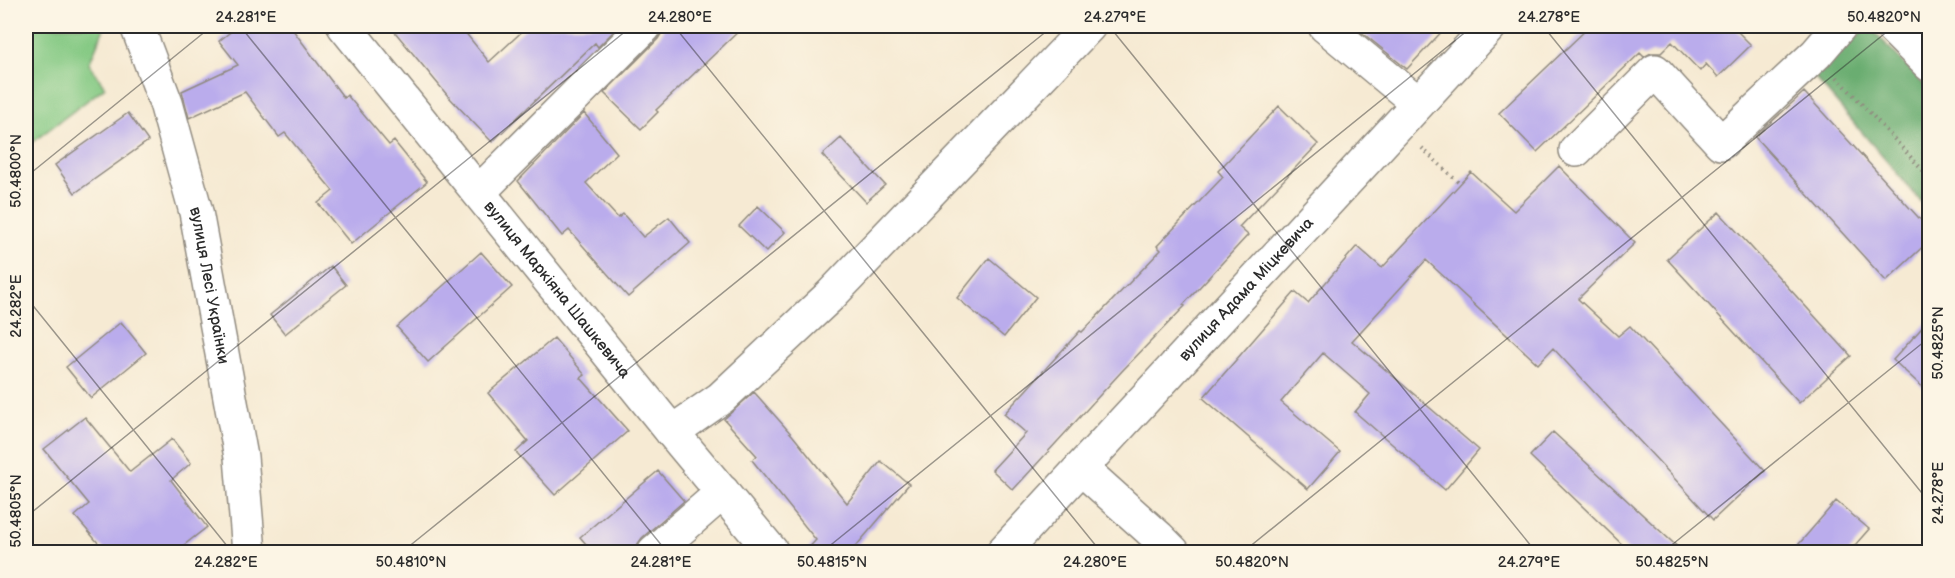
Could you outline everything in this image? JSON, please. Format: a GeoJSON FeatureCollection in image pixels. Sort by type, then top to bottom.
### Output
{"type":"FeatureCollection","features":[{"type":"Feature","properties":{"kind":"street","name":"вулиця Лесі Українки"},"geometry":{"type":"LineString","coordinates":[[137,26],[166,103],[196,212],[242,457],[249,552]]}},
{"type":"Feature","properties":{"kind":"street","name":"вулиця Маркіяна Шашкевича"},"geometry":{"type":"LineString","coordinates":[[344,26],[672,432],[772,552]]}},
{"type":"Feature","properties":{"kind":"street"},"geometry":{"type":"LineString","coordinates":[[479,192],[645,26]]}},
{"type":"Feature","properties":{"kind":"street"},"geometry":{"type":"LineString","coordinates":[[672,432],[721,398],[831,295],[1089,26]]}},
{"type":"Feature","properties":{"kind":"street"},"geometry":{"type":"LineString","coordinates":[[1325,26],[1418,104]]}},
{"type":"Feature","properties":{"kind":"street","name":"вулиця Адама Міцкевича"},"geometry":{"type":"LineString","coordinates":[[1003,552],[1490,26]]}},
{"type":"Feature","properties":{"kind":"street"},"geometry":{"type":"LineString","coordinates":[[1576,150],[1655,71],[1720,142],[1816,54],[1840,26]]}},
{"type":"Feature","properties":{"kind":"street"},"geometry":{"type":"LineString","coordinates":[[1891,26],[1929,65]]}},
{"type":"Feature","properties":{"kind":"street"},"geometry":{"type":"LineString","coordinates":[[1081,468],[1173,552]]}},
{"type":"Feature","properties":{"kind":"street"},"geometry":{"type":"LineString","coordinates":[[654,552],[723,492]]}},
{"type":"Feature","properties":{"kind":"path"},"geometry":{"type":"LineString","coordinates":[[1816,54],[1929,178]]}},
{"type":"Feature","properties":{"kind":"path"},"geometry":{"type":"LineString","coordinates":[[1422,148],[1460,184]]}},
{"type":"Feature","properties":{"kind":"green space"},"geometry":{"type":"Polygon","coordinates":[[[26,26],[105,26],[89,64],[105,87],[26,147],[26,26]]]}},
{"type":"Feature","properties":{"kind":"green space"},"geometry":{"type":"Polygon","coordinates":[[[1869,26],[1929,90],[1929,211],[1813,75],[1869,26]]]}},
{"type":"Feature","properties":{"kind":"building"},"geometry":{"type":"Polygon","coordinates":[[[238,26],[290,26],[344,98],[347,95],[389,145],[394,141],[427,182],[351,244],[318,203],[333,191],[285,133],[279,137],[245,92],[189,118],[182,91],[238,65],[219,41],[238,26]]]}},
{"type":"Feature","properties":{"kind":"building"},"geometry":{"type":"Polygon","coordinates":[[[390,26],[460,26],[489,62],[528,26],[619,26],[598,47],[595,43],[492,142],[448,96],[390,26]]]}},
{"type":"Feature","properties":{"kind":"building"},"geometry":{"type":"Polygon","coordinates":[[[663,26],[744,26],[656,110],[658,112],[641,129],[604,93],[658,39],[663,26]]]}},
{"type":"Feature","properties":{"kind":"building"},"geometry":{"type":"Polygon","coordinates":[[[1354,26],[1447,26],[1407,69],[1354,26]]]}},
{"type":"Feature","properties":{"kind":"building"},"geometry":{"type":"Polygon","coordinates":[[[1590,26],[1732,26],[1751,45],[1718,77],[1706,64],[1700,71],[1672,42],[1661,53],[1651,53],[1644,57],[1640,53],[1537,152],[1499,113],[1590,26]]]}},
{"type":"Feature","properties":{"kind":"building"},"geometry":{"type":"Polygon","coordinates":[[[1804,92],[1929,229],[1929,241],[1886,281],[1755,137],[1804,92]]]}},
{"type":"Feature","properties":{"kind":"building"},"geometry":{"type":"Polygon","coordinates":[[[1279,106],[1318,144],[1239,227],[1248,235],[1013,490],[992,470],[1026,433],[1004,414],[1080,331],[1082,332],[1161,250],[1157,246],[1223,177],[1218,171],[1279,106]]]}},
{"type":"Feature","properties":{"kind":"building"},"geometry":{"type":"Polygon","coordinates":[[[128,113],[148,141],[75,193],[55,165],[128,113]]]}},
{"type":"Feature","properties":{"kind":"building"},"geometry":{"type":"Polygon","coordinates":[[[584,113],[617,153],[586,183],[618,218],[623,214],[643,237],[669,217],[690,243],[628,297],[569,230],[562,236],[518,181],[584,113]]]}},
{"type":"Feature","properties":{"kind":"building"},"geometry":{"type":"Polygon","coordinates":[[[841,138],[885,185],[866,202],[822,155],[841,138]]]}},
{"type":"Feature","properties":{"kind":"building"},"geometry":{"type":"Polygon","coordinates":[[[1559,166],[1635,243],[1578,299],[1618,336],[1630,326],[1765,471],[1713,520],[1553,348],[1538,364],[1426,260],[1352,341],[1479,450],[1445,490],[1355,412],[1370,394],[1323,353],[1281,402],[1340,452],[1308,489],[1203,398],[1295,292],[1308,303],[1357,246],[1382,268],[1471,172],[1514,211],[1559,166]]]}},
{"type":"Feature","properties":{"kind":"building"},"geometry":{"type":"Polygon","coordinates":[[[758,206],[785,232],[766,252],[739,226],[758,206]]]}},
{"type":"Feature","properties":{"kind":"building"},"geometry":{"type":"Polygon","coordinates":[[[1719,212],[1851,356],[1799,403],[1667,259],[1719,212]]]}},
{"type":"Feature","properties":{"kind":"building"},"geometry":{"type":"Polygon","coordinates":[[[481,252],[512,287],[428,362],[397,327],[481,252]]]}},
{"type":"Feature","properties":{"kind":"building"},"geometry":{"type":"Polygon","coordinates":[[[989,258],[1036,297],[1004,337],[957,298],[989,258]]]}},
{"type":"Feature","properties":{"kind":"building"},"geometry":{"type":"Polygon","coordinates":[[[331,266],[346,285],[285,334],[270,315],[331,266]]]}},
{"type":"Feature","properties":{"kind":"building"},"geometry":{"type":"Polygon","coordinates":[[[1929,320],[1929,393],[1893,360],[1929,320]]]}},
{"type":"Feature","properties":{"kind":"building"},"geometry":{"type":"Polygon","coordinates":[[[121,322],[146,353],[91,398],[66,367],[121,322]]]}},
{"type":"Feature","properties":{"kind":"building"},"geometry":{"type":"Polygon","coordinates":[[[554,338],[585,375],[581,378],[628,431],[555,495],[516,452],[528,441],[488,393],[554,338]]]}},
{"type":"Feature","properties":{"kind":"building"},"geometry":{"type":"Polygon","coordinates":[[[754,392],[847,503],[881,461],[909,484],[851,552],[805,552],[816,540],[752,460],[757,456],[724,419],[754,392]]]}},
{"type":"Feature","properties":{"kind":"building"},"geometry":{"type":"Polygon","coordinates":[[[85,417],[130,472],[172,439],[191,463],[171,480],[207,527],[175,552],[106,552],[75,516],[89,504],[44,449],[85,417]]]}},
{"type":"Feature","properties":{"kind":"building"},"geometry":{"type":"Polygon","coordinates":[[[1553,432],[1683,552],[1630,552],[1530,456],[1553,432]]]}},
{"type":"Feature","properties":{"kind":"building"},"geometry":{"type":"Polygon","coordinates":[[[658,471],[684,501],[642,538],[637,545],[636,552],[593,552],[580,537],[658,471]]]}},
{"type":"Feature","properties":{"kind":"building"},"geometry":{"type":"Polygon","coordinates":[[[1836,501],[1869,529],[1849,552],[1792,552],[1836,501]]]}}]}
